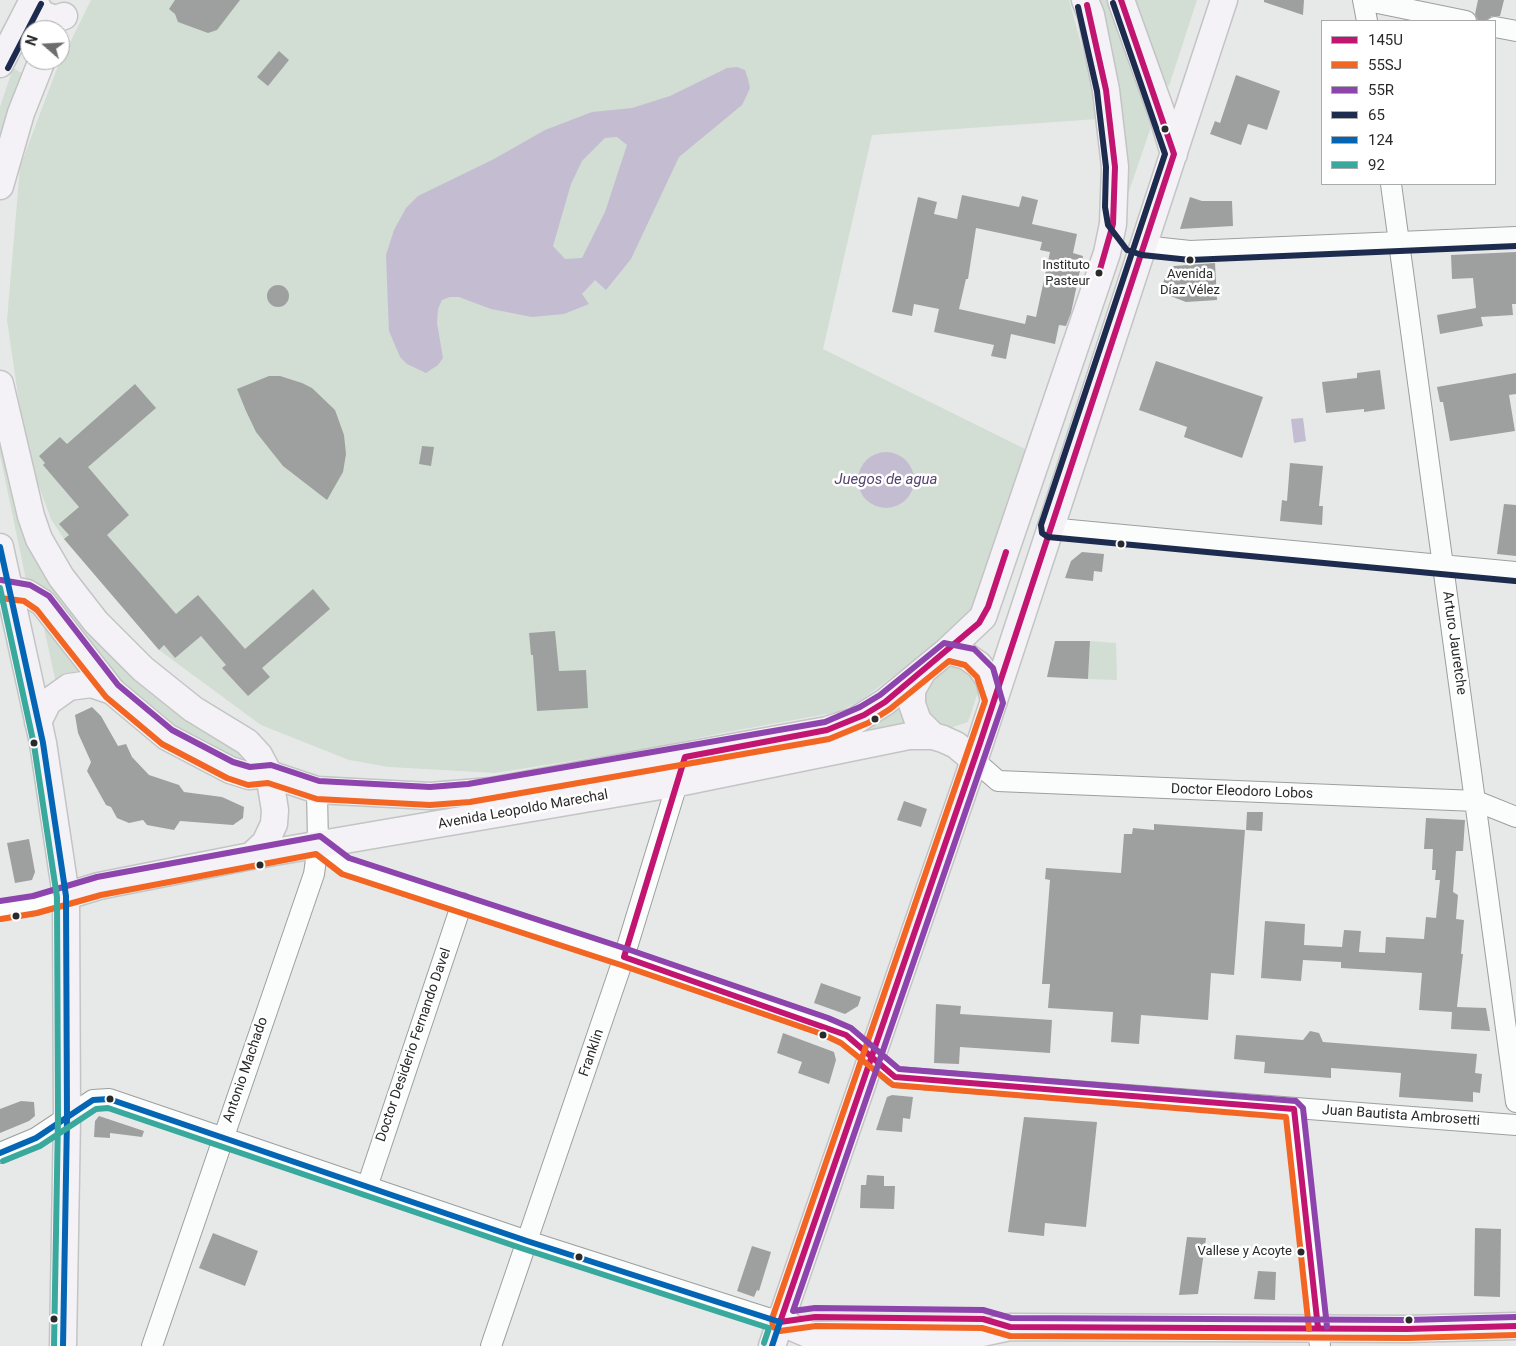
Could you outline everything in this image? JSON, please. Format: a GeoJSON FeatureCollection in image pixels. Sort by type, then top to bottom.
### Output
{"type":"FeatureCollection","features":[{"type":"Feature","properties":{"kind":"main road"},"geometry":{"type":"LineString","coordinates":[[33,0],[41,14],[48,18],[65,15]]}},
{"type":"Feature","properties":{"kind":"main road"},"geometry":{"type":"LineString","coordinates":[[2,60],[33,0]]}},
{"type":"Feature","properties":{"kind":"main road"},"geometry":{"type":"LineString","coordinates":[[947,651],[983,617],[1107,253],[1113,224],[1115,167],[1106,90],[1085,0]]}},
{"type":"Feature","properties":{"kind":"main road"},"geometry":{"type":"LineString","coordinates":[[1121,0],[1163,117],[1174,154]]}},
{"type":"Feature","properties":{"kind":"main road"},"geometry":{"type":"LineString","coordinates":[[776,1334],[994,701],[1049,528],[1224,0]]}},
{"type":"Feature","properties":{"kind":"main road"},"geometry":{"type":"LineString","coordinates":[[2,60],[11,52],[20,52]]}},
{"type":"Feature","properties":{"kind":"main road"},"geometry":{"type":"LineString","coordinates":[[0,186],[33,70]]}},
{"type":"Feature","properties":{"kind":"main road"},"geometry":{"type":"LineString","coordinates":[[1114,206],[1117,223],[1123,234],[1131,242],[1143,246]]}},
{"type":"Feature","properties":{"kind":"main road"},"geometry":{"type":"LineString","coordinates":[[0,384],[30,516],[39,539],[61,577],[96,622],[143,669],[193,709],[247,742],[259,755],[269,774],[275,802],[274,824],[261,849],[252,856]]}},
{"type":"Feature","properties":{"kind":"main road"},"geometry":{"type":"LineString","coordinates":[[1008,545],[1049,528]]}},
{"type":"Feature","properties":{"kind":"main road"},"geometry":{"type":"LineString","coordinates":[[0,547],[4,589],[38,722],[66,896],[67,1119],[63,1346]]}},
{"type":"Feature","properties":{"kind":"main road","name":"Avenida Leopoldo Marechal"},"geometry":{"type":"LineString","coordinates":[[4,589],[27,593],[43,603],[112,691],[147,723],[192,752],[249,776],[269,774],[317,790],[430,796],[469,793],[685,757],[836,728],[855,721],[885,702],[947,651]]}},
{"type":"Feature","properties":{"kind":"main road"},"geometry":{"type":"LineString","coordinates":[[947,651],[966,656],[979,665],[988,679],[994,701]]}},
{"type":"Feature","properties":{"kind":"main road"},"geometry":{"type":"LineString","coordinates":[[926,667],[914,685],[911,700],[916,718],[933,736]]}},
{"type":"Feature","properties":{"kind":"main road"},"geometry":{"type":"LineString","coordinates":[[38,722],[48,702],[63,690],[77,685],[91,684],[112,691]]}},
{"type":"Feature","properties":{"kind":"main road","name":"Avenida Leopoldo Marechal"},"geometry":{"type":"LineString","coordinates":[[66,896],[99,886],[252,856],[678,783],[894,738],[933,736],[950,741],[974,760]]}},
{"type":"Feature","properties":{"kind":"main road"},"geometry":{"type":"LineString","coordinates":[[776,1334],[815,1317],[983,1319],[1010,1327],[1319,1337],[1516,1326]]}},
{"type":"Feature","properties":{"kind":"street"},"geometry":{"type":"LineString","coordinates":[[1367,20],[1363,0],[1461,20]]}},
{"type":"Feature","properties":{"kind":"street"},"geometry":{"type":"LineString","coordinates":[[1496,27],[1516,31]]}},
{"type":"Feature","properties":{"kind":"street","name":"Arturo Jauretche"},"geometry":{"type":"LineString","coordinates":[[1391,185],[1516,1102]]}},
{"type":"Feature","properties":{"kind":"street"},"geometry":{"type":"LineString","coordinates":[[1143,246],[1190,251],[1516,237]]}},
{"type":"Feature","properties":{"kind":"street"},"geometry":{"type":"LineString","coordinates":[[1049,528],[1516,572]]}},
{"type":"Feature","properties":{"kind":"street","name":"Franklin"},"geometry":{"type":"LineString","coordinates":[[491,1346],[624,957],[685,757]]}},
{"type":"Feature","properties":{"kind":"street","name":"Doctor Eleodoro Lobos"},"geometry":{"type":"LineString","coordinates":[[974,760],[998,781],[1476,801],[1516,817]]}},
{"type":"Feature","properties":{"kind":"street","name":"Antonio Machado"},"geometry":{"type":"LineString","coordinates":[[152,1346],[314,874],[318,846],[317,790]]}},
{"type":"Feature","properties":{"kind":"street","name":"Juan Bautista Ambrosetti"},"geometry":{"type":"LineString","coordinates":[[318,846],[345,866],[462,903],[825,1026],[846,1035],[895,1077],[1516,1125]]}},
{"type":"Feature","properties":{"kind":"street"},"geometry":{"type":"LineString","coordinates":[[0,910],[35,905],[66,896]]}},
{"type":"Feature","properties":{"kind":"street","name":"Doctor Desiderio Fernando Davel"},"geometry":{"type":"LineString","coordinates":[[367,1188],[462,903]]}},
{"type":"Feature","properties":{"kind":"street"},"geometry":{"type":"LineString","coordinates":[[0,1153],[36,1138],[93,1100],[109,1099],[527,1241],[776,1334]]}},
{"type":"Feature","properties":{"kind":"street"},"geometry":{"type":"LineString","coordinates":[[1294,1108],[1319,1337]]}},
{"type":"Feature","properties":{"kind":"shaded area"},"geometry":{"type":"Polygon","coordinates":[[[91,0],[1069,0],[1089,73],[1097,119],[872,135],[823,349],[1027,450],[978,603],[966,621],[860,701],[838,712],[647,749],[495,773],[389,767],[349,760],[261,725],[159,650],[64,539],[51,519],[35,476],[19,402],[7,320],[20,167],[56,70],[70,70],[70,43],[91,0]]]}},
{"type":"Feature","properties":{"kind":"shaded area"},"geometry":{"type":"Polygon","coordinates":[[[1095,0],[1114,0],[1153,121],[1127,197],[1120,114],[1095,0]]]}},
{"type":"Feature","properties":{"kind":"shaded area"},"geometry":{"type":"Polygon","coordinates":[[[1134,0],[1197,0],[1169,86],[1161,84],[1134,0]]]}},
{"type":"Feature","properties":{"kind":"shaded area"},"geometry":{"type":"Polygon","coordinates":[[[13,68],[27,76],[0,161],[0,107],[13,68]]]}},
{"type":"Feature","properties":{"kind":"shaded area"},"geometry":{"type":"Polygon","coordinates":[[[0,428],[39,556],[243,755],[242,761],[218,756],[130,696],[26,580],[0,455],[0,428]]]}},
{"type":"Feature","properties":{"kind":"shaded area"},"geometry":{"type":"Polygon","coordinates":[[[50,626],[80,671],[65,673],[56,683],[44,628],[50,626]]]}},
{"type":"Feature","properties":{"kind":"shaded area"},"geometry":{"type":"Polygon","coordinates":[[[1090,641],[1116,643],[1117,680],[1088,679],[1090,641]]]}},
{"type":"Feature","properties":{"kind":"shaded area"},"geometry":{"type":"Polygon","coordinates":[[[953,664],[968,670],[979,689],[968,722],[950,728],[933,723],[923,711],[927,681],[941,668],[953,664]]]}},
{"type":"Feature","properties":{"kind":"shaded area"},"geometry":{"type":"Polygon","coordinates":[[[902,701],[911,726],[846,734],[902,701]]]}},
{"type":"Feature","properties":{"kind":"water"},"geometry":{"type":"Polygon","coordinates":[[[737,67],[745,70],[750,88],[742,105],[679,157],[631,259],[606,290],[595,280],[582,294],[589,304],[564,314],[532,317],[491,309],[459,297],[450,297],[442,300],[438,309],[437,323],[443,358],[438,365],[426,373],[407,364],[400,357],[389,331],[386,255],[394,230],[406,208],[418,196],[494,159],[545,130],[592,112],[632,108],[670,96],[727,68],[737,67]],[[617,137],[605,138],[582,161],[571,184],[553,246],[565,259],[582,258],[605,212],[627,145],[617,137]]]}},
{"type":"Feature","properties":{"kind":"water"},"geometry":{"type":"Polygon","coordinates":[[[1303,418],[1306,441],[1294,443],[1291,419],[1303,418]]]}},
{"type":"Feature","properties":{"kind":"water","name":"Juegos de agua"},"geometry":{"type":"Polygon","coordinates":[[[881,452],[891,452],[906,460],[912,469],[914,480],[912,491],[906,500],[891,508],[881,508],[870,503],[863,496],[858,485],[858,475],[863,464],[870,457],[881,452]]]}},
{"type":"Feature","properties":{"kind":"building"},"geometry":{"type":"Polygon","coordinates":[[[175,0],[240,0],[217,30],[208,33],[178,22],[175,14],[169,9],[175,0]]]}},
{"type":"Feature","properties":{"kind":"building"},"geometry":{"type":"Polygon","coordinates":[[[1264,0],[1304,0],[1303,15],[1264,2],[1264,0]]]}},
{"type":"Feature","properties":{"kind":"building"},"geometry":{"type":"Polygon","coordinates":[[[1478,0],[1504,0],[1500,16],[1492,16],[1486,20],[1478,20],[1475,14],[1478,0]]]}},
{"type":"Feature","properties":{"kind":"building"},"geometry":{"type":"Polygon","coordinates":[[[279,51],[289,60],[268,86],[257,77],[279,51]]]}},
{"type":"Feature","properties":{"kind":"building"},"geometry":{"type":"Polygon","coordinates":[[[1236,75],[1280,91],[1267,130],[1248,124],[1241,145],[1210,134],[1215,121],[1220,123],[1236,75]]]}},
{"type":"Feature","properties":{"kind":"building"},"geometry":{"type":"Polygon","coordinates":[[[962,195],[1019,207],[1022,196],[1038,200],[1032,224],[1077,234],[1073,253],[1083,256],[1071,313],[1066,326],[1059,325],[1055,344],[1011,334],[1006,359],[991,356],[994,345],[934,332],[939,309],[914,304],[912,316],[892,312],[918,197],[937,202],[934,214],[957,219],[962,195]],[[976,228],[968,279],[966,279],[959,309],[1025,324],[1027,315],[1036,317],[1050,252],[1040,250],[1042,242],[976,228]]]}},
{"type":"Feature","properties":{"kind":"building"},"geometry":{"type":"Polygon","coordinates":[[[1190,197],[1202,201],[1232,201],[1233,226],[1180,229],[1190,197]]]}},
{"type":"Feature","properties":{"kind":"building"},"geometry":{"type":"Polygon","coordinates":[[[1516,252],[1516,304],[1512,304],[1513,315],[1481,317],[1483,326],[1440,334],[1437,315],[1476,308],[1473,278],[1452,279],[1451,255],[1516,252]]]}},
{"type":"Feature","properties":{"kind":"building"},"geometry":{"type":"Polygon","coordinates":[[[1215,263],[1217,300],[1186,302],[1160,292],[1167,272],[1174,266],[1215,263]]]}},
{"type":"Feature","properties":{"kind":"building"},"geometry":{"type":"Polygon","coordinates":[[[278,285],[286,288],[289,296],[286,304],[278,307],[270,304],[267,296],[270,288],[278,285]]]}},
{"type":"Feature","properties":{"kind":"building"},"geometry":{"type":"Polygon","coordinates":[[[1156,361],[1263,397],[1242,458],[1184,437],[1187,427],[1139,410],[1156,361]]]}},
{"type":"Feature","properties":{"kind":"building"},"geometry":{"type":"Polygon","coordinates":[[[1380,370],[1385,409],[1364,412],[1364,409],[1326,413],[1322,382],[1357,378],[1357,373],[1380,370]]]}},
{"type":"Feature","properties":{"kind":"building"},"geometry":{"type":"Polygon","coordinates":[[[1516,373],[1516,394],[1509,395],[1515,431],[1450,441],[1443,402],[1440,402],[1437,387],[1516,373]]]}},
{"type":"Feature","properties":{"kind":"building"},"geometry":{"type":"Polygon","coordinates":[[[269,376],[280,376],[312,388],[335,410],[344,435],[346,454],[343,472],[327,500],[283,466],[256,432],[246,411],[237,389],[269,376]]]}},
{"type":"Feature","properties":{"kind":"building"},"geometry":{"type":"Polygon","coordinates":[[[135,384],[156,408],[88,467],[129,515],[107,535],[176,614],[198,595],[245,649],[313,589],[330,609],[262,668],[270,677],[248,696],[222,668],[226,665],[201,636],[175,658],[164,645],[159,650],[64,539],[69,535],[59,524],[79,507],[43,465],[45,463],[39,456],[60,437],[67,444],[135,384]]]}},
{"type":"Feature","properties":{"kind":"building"},"geometry":{"type":"Polygon","coordinates":[[[422,446],[434,447],[431,466],[419,464],[422,446]]]}},
{"type":"Feature","properties":{"kind":"building"},"geometry":{"type":"Polygon","coordinates":[[[1290,463],[1323,466],[1319,506],[1323,506],[1322,525],[1280,521],[1282,500],[1287,501],[1290,463]]]}},
{"type":"Feature","properties":{"kind":"building"},"geometry":{"type":"Polygon","coordinates":[[[1504,504],[1516,505],[1516,556],[1497,554],[1504,504]]]}},
{"type":"Feature","properties":{"kind":"building"},"geometry":{"type":"Polygon","coordinates":[[[1082,552],[1104,554],[1102,572],[1094,571],[1093,581],[1065,578],[1071,561],[1082,552]]]}},
{"type":"Feature","properties":{"kind":"building"},"geometry":{"type":"Polygon","coordinates":[[[555,631],[559,671],[586,670],[588,708],[537,711],[533,655],[531,655],[529,633],[555,631]]]}},
{"type":"Feature","properties":{"kind":"building"},"geometry":{"type":"Polygon","coordinates":[[[1055,641],[1090,641],[1088,679],[1047,677],[1055,641]]]}},
{"type":"Feature","properties":{"kind":"building"},"geometry":{"type":"Polygon","coordinates":[[[92,707],[101,716],[118,746],[126,744],[132,757],[149,775],[179,785],[184,792],[222,797],[244,807],[243,818],[233,825],[180,821],[174,830],[147,825],[143,820],[129,823],[117,818],[111,807],[106,805],[87,771],[91,762],[78,733],[75,715],[92,707]]]}},
{"type":"Feature","properties":{"kind":"building"},"geometry":{"type":"Polygon","coordinates":[[[904,801],[927,809],[921,827],[897,820],[904,801]]]}},
{"type":"Feature","properties":{"kind":"building"},"geometry":{"type":"Polygon","coordinates":[[[1247,812],[1263,812],[1262,831],[1246,830],[1247,812]]]}},
{"type":"Feature","properties":{"kind":"building"},"geometry":{"type":"Polygon","coordinates":[[[1426,818],[1465,820],[1463,851],[1456,851],[1453,892],[1458,895],[1456,919],[1464,920],[1461,954],[1463,954],[1457,1007],[1486,1008],[1490,1031],[1451,1029],[1452,1012],[1419,1010],[1422,973],[1341,968],[1341,962],[1303,960],[1301,981],[1261,978],[1265,921],[1305,924],[1304,945],[1342,947],[1344,930],[1361,931],[1359,952],[1385,953],[1386,937],[1424,939],[1426,917],[1436,918],[1440,880],[1435,880],[1436,870],[1432,870],[1433,849],[1424,849],[1426,818]]]}},
{"type":"Feature","properties":{"kind":"building"},"geometry":{"type":"Polygon","coordinates":[[[1154,824],[1245,830],[1234,975],[1211,973],[1208,1020],[1141,1015],[1139,1044],[1111,1042],[1113,1012],[1048,1008],[1050,984],[1042,984],[1050,880],[1045,879],[1046,868],[1121,873],[1124,834],[1132,834],[1133,828],[1154,830],[1154,824]]]}},
{"type":"Feature","properties":{"kind":"building"},"geometry":{"type":"Polygon","coordinates":[[[29,839],[35,872],[32,880],[15,883],[7,843],[29,839]]]}},
{"type":"Feature","properties":{"kind":"building"},"geometry":{"type":"Polygon","coordinates":[[[821,983],[861,997],[858,1006],[845,1014],[814,1003],[821,983]]]}},
{"type":"Feature","properties":{"kind":"building"},"geometry":{"type":"Polygon","coordinates":[[[936,1004],[961,1006],[960,1014],[1052,1020],[1050,1053],[960,1047],[959,1064],[934,1063],[936,1004]]]}},
{"type":"Feature","properties":{"kind":"building"},"geometry":{"type":"Polygon","coordinates":[[[1310,1031],[1319,1033],[1323,1042],[1477,1054],[1475,1073],[1482,1074],[1480,1093],[1473,1092],[1473,1102],[1399,1097],[1401,1073],[1331,1068],[1331,1078],[1264,1073],[1265,1062],[1234,1059],[1236,1035],[1303,1040],[1310,1031]]]}},
{"type":"Feature","properties":{"kind":"building"},"geometry":{"type":"Polygon","coordinates":[[[783,1033],[834,1052],[836,1060],[829,1084],[798,1073],[802,1062],[777,1053],[783,1033]]]}},
{"type":"Feature","properties":{"kind":"building"},"geometry":{"type":"Polygon","coordinates":[[[892,1095],[913,1097],[910,1119],[903,1118],[902,1132],[876,1130],[887,1097],[892,1095]]]}},
{"type":"Feature","properties":{"kind":"building"},"geometry":{"type":"Polygon","coordinates":[[[21,1101],[34,1102],[35,1116],[29,1121],[0,1133],[0,1109],[21,1101]]]}},
{"type":"Feature","properties":{"kind":"building"},"geometry":{"type":"Polygon","coordinates":[[[99,1116],[144,1131],[142,1137],[110,1133],[110,1138],[94,1137],[95,1121],[99,1116]]]}},
{"type":"Feature","properties":{"kind":"building"},"geometry":{"type":"Polygon","coordinates":[[[1024,1117],[1097,1122],[1086,1227],[1045,1223],[1044,1236],[1008,1232],[1024,1117]]]}},
{"type":"Feature","properties":{"kind":"building"},"geometry":{"type":"Polygon","coordinates":[[[867,1175],[884,1176],[884,1186],[895,1186],[894,1209],[860,1208],[861,1185],[866,1185],[867,1175]]]}},
{"type":"Feature","properties":{"kind":"building"},"geometry":{"type":"Polygon","coordinates":[[[1475,1228],[1501,1229],[1500,1297],[1474,1296],[1475,1228]]]}},
{"type":"Feature","properties":{"kind":"building"},"geometry":{"type":"Polygon","coordinates":[[[213,1233],[258,1251],[245,1286],[199,1268],[213,1233]]]}},
{"type":"Feature","properties":{"kind":"building"},"geometry":{"type":"Polygon","coordinates":[[[1187,1237],[1206,1238],[1198,1294],[1179,1295],[1187,1237]]]}},
{"type":"Feature","properties":{"kind":"building"},"geometry":{"type":"Polygon","coordinates":[[[752,1246],[771,1252],[759,1291],[757,1290],[754,1297],[737,1291],[752,1246]]]}},
{"type":"Feature","properties":{"kind":"building"},"geometry":{"type":"Polygon","coordinates":[[[1258,1271],[1276,1272],[1275,1300],[1254,1299],[1258,1271]]]}},
{"type":"Feature","properties":{"kind":"transit line","name":"145U"},"geometry":{"type":"LineString","coordinates":[[1121,0],[1174,154],[980,743],[780,1322],[815,1317],[983,1319],[1010,1327],[1407,1329],[1516,1326]]}},
{"type":"Feature","properties":{"kind":"transit line","name":"65"},"geometry":{"type":"LineString","coordinates":[[1113,3],[1165,154],[1041,525],[1042,533],[1048,537],[1515,581]]}},
{"type":"Feature","properties":{"kind":"transit line","name":"65"},"geometry":{"type":"LineString","coordinates":[[8,68],[41,4]]}},
{"type":"Feature","properties":{"kind":"transit line","name":"145U"},"geometry":{"type":"LineString","coordinates":[[1087,5],[1106,90],[1115,167],[1113,224],[1099,273]]}},
{"type":"Feature","properties":{"kind":"transit line","name":"65"},"geometry":{"type":"LineString","coordinates":[[1078,7],[1097,91],[1106,167],[1105,207],[1108,225],[1127,250],[1142,255],[1190,260],[1516,246]]}},
{"type":"Feature","properties":{"kind":"transit line","name":"124"},"geometry":{"type":"LineString","coordinates":[[0,547],[43,743],[66,896],[67,1119],[63,1346]]}},
{"type":"Feature","properties":{"kind":"transit line","name":"145U"},"geometry":{"type":"LineString","coordinates":[[1006,552],[988,607],[979,623],[885,702],[864,715],[827,730],[685,757],[624,957],[846,1035],[895,1077],[1294,1109],[1318,1328]]}},
{"type":"Feature","properties":{"kind":"transit line","name":"55R"},"geometry":{"type":"LineString","coordinates":[[1,580],[30,585],[49,596],[118,685],[172,730],[233,762],[250,767],[271,765],[319,781],[430,787],[468,784],[825,722],[860,707],[880,695],[944,643],[974,649],[993,668],[1003,703],[793,1311],[815,1308],[983,1310],[1011,1318],[1407,1320],[1516,1317]]}},
{"type":"Feature","properties":{"kind":"transit line","name":"92"},"geometry":{"type":"LineString","coordinates":[[0,588],[34,745],[57,897],[58,1119],[54,1346]]}},
{"type":"Feature","properties":{"kind":"transit line","name":"55SJ"},"geometry":{"type":"LineString","coordinates":[[0,598],[24,601],[37,610],[106,697],[162,744],[227,778],[248,785],[268,783],[317,799],[430,805],[470,802],[829,739],[868,723],[890,709],[949,661],[965,665],[977,677],[985,701],[772,1319],[773,1327],[780,1331],[816,1326],[982,1328],[1010,1336],[1407,1338],[1516,1335]]}},
{"type":"Feature","properties":{"kind":"transit line","name":"55R"},"geometry":{"type":"LineString","coordinates":[[0,901],[33,896],[97,877],[320,836],[349,858],[627,949],[828,1018],[851,1028],[899,1069],[1296,1101],[1303,1108],[1327,1327]]}},
{"type":"Feature","properties":{"kind":"transit line","name":"55SJ"},"geometry":{"type":"LineString","coordinates":[[1,919],[37,913],[101,895],[316,854],[342,874],[621,965],[822,1034],[841,1043],[893,1085],[1286,1117],[1309,1329]]}},
{"type":"Feature","properties":{"kind":"transit line","name":"124"},"geometry":{"type":"LineString","coordinates":[[0,1153],[36,1138],[93,1100],[109,1099],[527,1241],[780,1322],[772,1346]]}},
{"type":"Feature","properties":{"kind":"transit line","name":"92"},"geometry":{"type":"LineString","coordinates":[[3,1161],[40,1146],[96,1109],[108,1108],[524,1249],[769,1328],[764,1343]]}},
{"type":"Feature","properties":{"kind":"place","name":"Avenida Díaz Vélez"},"geometry":{"type":"Point","coordinates":[1190,260]}},
{"type":"Feature","properties":{"kind":"place","name":"Instituto Pasteur"},"geometry":{"type":"Point","coordinates":[1099,273]}},
{"type":"Feature","properties":{"kind":"place","name":"Vallese y Acoyte"},"geometry":{"type":"Point","coordinates":[1301,1252]}}]}
